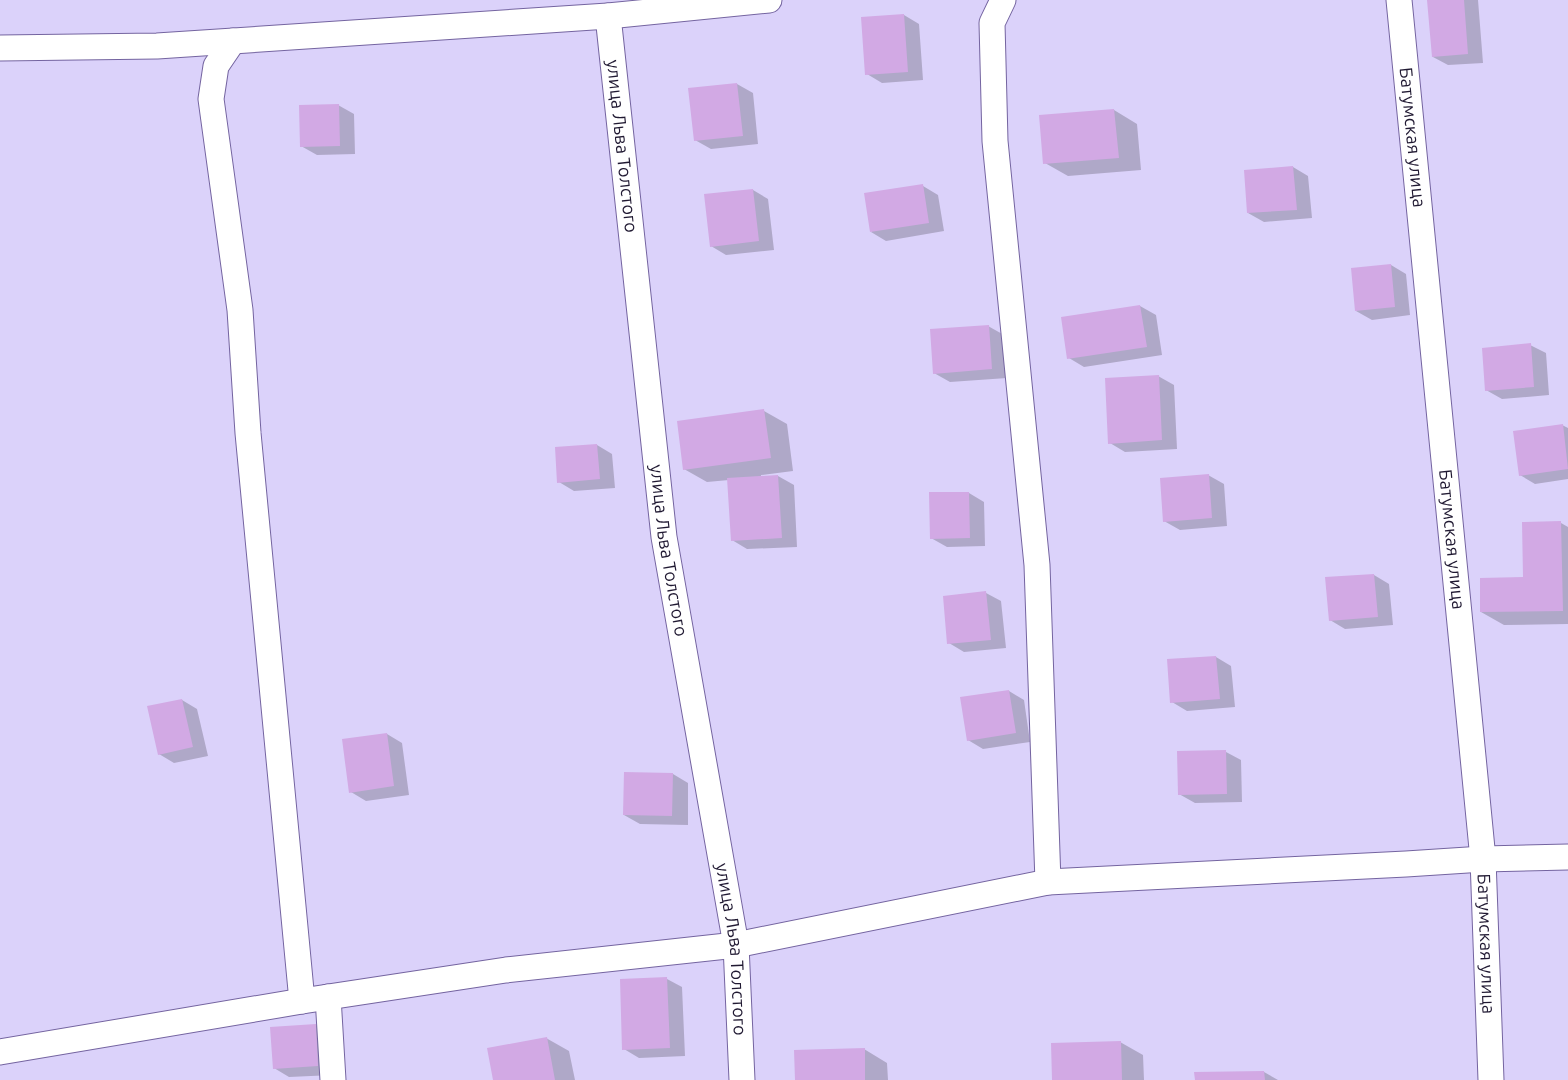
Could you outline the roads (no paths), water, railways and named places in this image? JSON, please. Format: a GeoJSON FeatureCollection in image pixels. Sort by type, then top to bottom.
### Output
{"type":"FeatureCollection","features":[{"type":"Feature","properties":{"kind":"street"},"geometry":{"type":"LineString","coordinates":[[0,48],[157,46],[608,16],[769,0]]}},
{"type":"Feature","properties":{"kind":"street"},"geometry":{"type":"LineString","coordinates":[[1003,0],[992,23],[995,141],[1037,565],[1048,882]]}},
{"type":"Feature","properties":{"kind":"street","name":"Батумская улица"},"geometry":{"type":"LineString","coordinates":[[1399,0],[1483,859],[1491,1080]]}},
{"type":"Feature","properties":{"kind":"street","name":"улица Льва Толстого"},"geometry":{"type":"LineString","coordinates":[[608,16],[664,536],[736,945],[742,1080]]}},
{"type":"Feature","properties":{"kind":"street"},"geometry":{"type":"LineString","coordinates":[[233,41],[216,66],[211,99],[240,310],[248,433],[302,1001]]}},
{"type":"Feature","properties":{"kind":"street"},"geometry":{"type":"LineString","coordinates":[[0,1052],[302,1001],[506,970],[736,945],[1048,882],[1568,856]]}},
{"type":"Feature","properties":{"kind":"street"},"geometry":{"type":"LineString","coordinates":[[328,997],[333,1080]]}}]}
